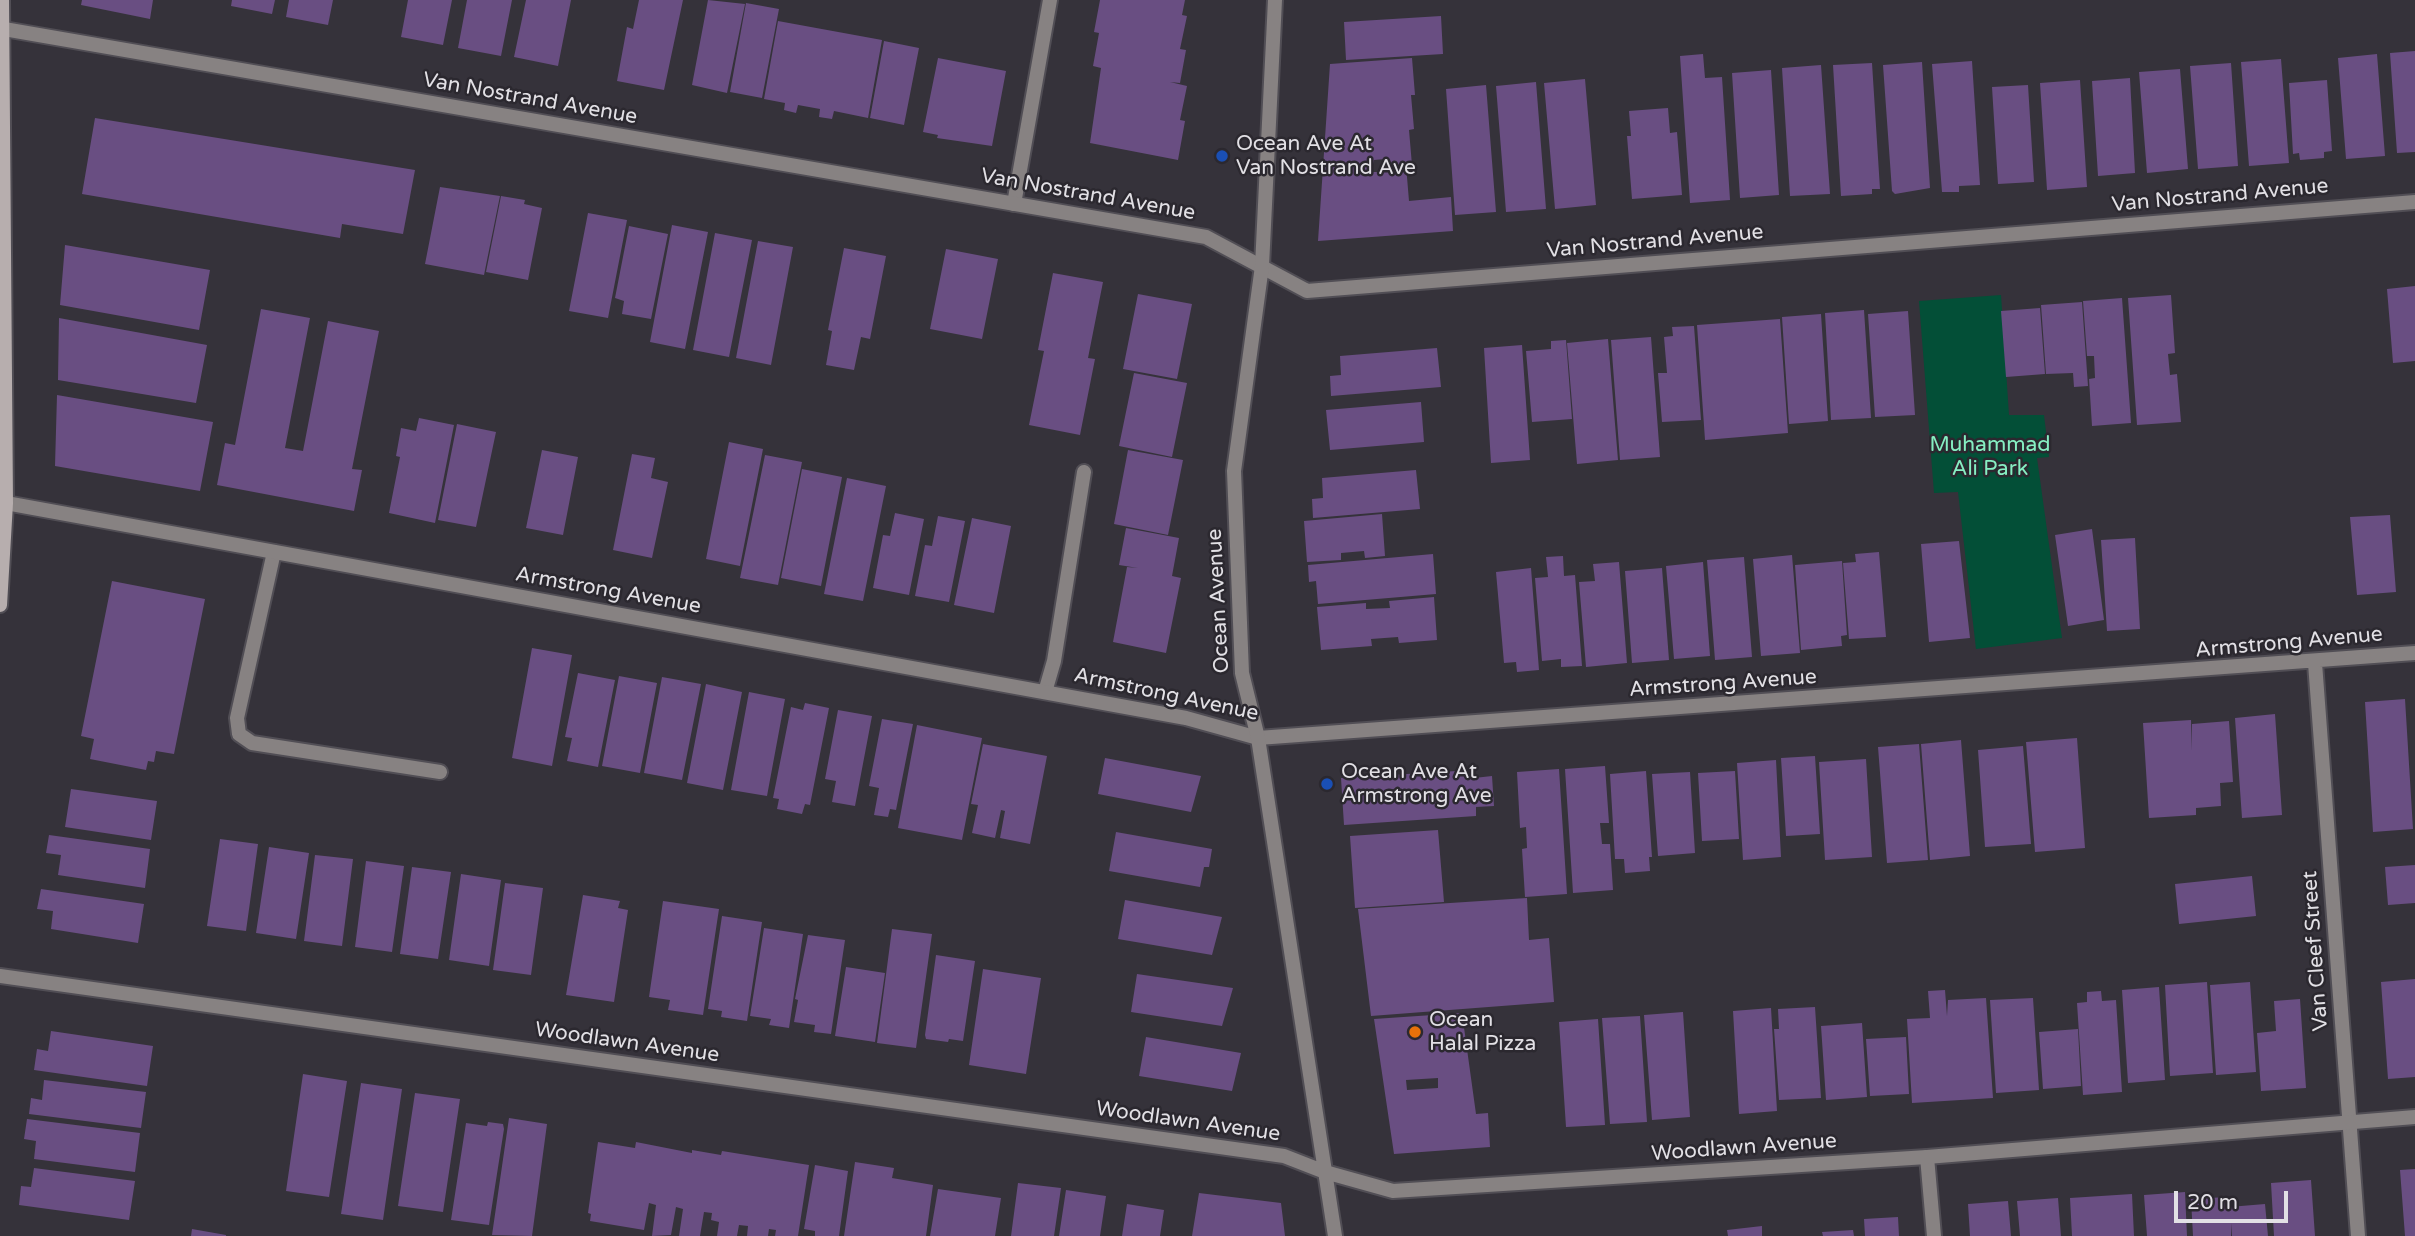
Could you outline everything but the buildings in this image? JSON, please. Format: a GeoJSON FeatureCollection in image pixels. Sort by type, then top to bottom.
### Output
{"type":"FeatureCollection","features":[{"type":"Feature","properties":{"kind":"main road"},"geometry":{"type":"LineString","coordinates":[[0,606],[6,503],[2,0]]}},
{"type":"Feature","properties":{"kind":"street"},"geometry":{"type":"LineString","coordinates":[[1014,204],[1050,0]]}},
{"type":"Feature","properties":{"kind":"street","name":"Ocean Avenue"},"geometry":{"type":"LineString","coordinates":[[1275,0],[1262,267],[1234,471],[1241,673],[1258,738],[1335,1236]]}},
{"type":"Feature","properties":{"kind":"street","name":"Van Nostrand Avenue"},"geometry":{"type":"LineString","coordinates":[[4,29],[1206,237],[1307,291],[2415,202]]}},
{"type":"Feature","properties":{"kind":"street"},"geometry":{"type":"LineString","coordinates":[[1045,692],[1054,662],[1084,472]]}},
{"type":"Feature","properties":{"kind":"street","name":"Armstrong Avenue"},"geometry":{"type":"LineString","coordinates":[[6,503],[1186,718],[1258,738],[2315,663],[2415,653]]}},
{"type":"Feature","properties":{"kind":"street"},"geometry":{"type":"LineString","coordinates":[[274,552],[237,718],[239,734],[252,743],[440,772]]}},
{"type":"Feature","properties":{"kind":"street","name":"Van Cleef Street"},"geometry":{"type":"LineString","coordinates":[[2315,663],[2358,1236]]}},
{"type":"Feature","properties":{"kind":"street","name":"Woodlawn Avenue"},"geometry":{"type":"LineString","coordinates":[[0,976],[1284,1156],[1325,1172],[1393,1191],[1927,1157],[2415,1117]]}},
{"type":"Feature","properties":{"kind":"street"},"geometry":{"type":"LineString","coordinates":[[1927,1157],[1934,1236]]}},
{"type":"Feature","properties":{"kind":"green space","name":"Muhammad Ali Park"},"geometry":{"type":"Polygon","coordinates":[[[2001,295],[2009,415],[2044,415],[2049,457],[2037,458],[2062,638],[1976,649],[1958,492],[1934,493],[1919,301],[2001,295]]]}},
{"type":"Feature","properties":{"kind":"place","name":"Ocean Ave At Van Nostrand Ave"},"geometry":{"type":"Point","coordinates":[1222,156]}},
{"type":"Feature","properties":{"kind":"place","name":"Ocean Ave At Armstrong Ave"},"geometry":{"type":"Point","coordinates":[1327,784]}},
{"type":"Feature","properties":{"kind":"place","name":"Ocean Halal Pizza"},"geometry":{"type":"Point","coordinates":[1415,1032]}}]}
